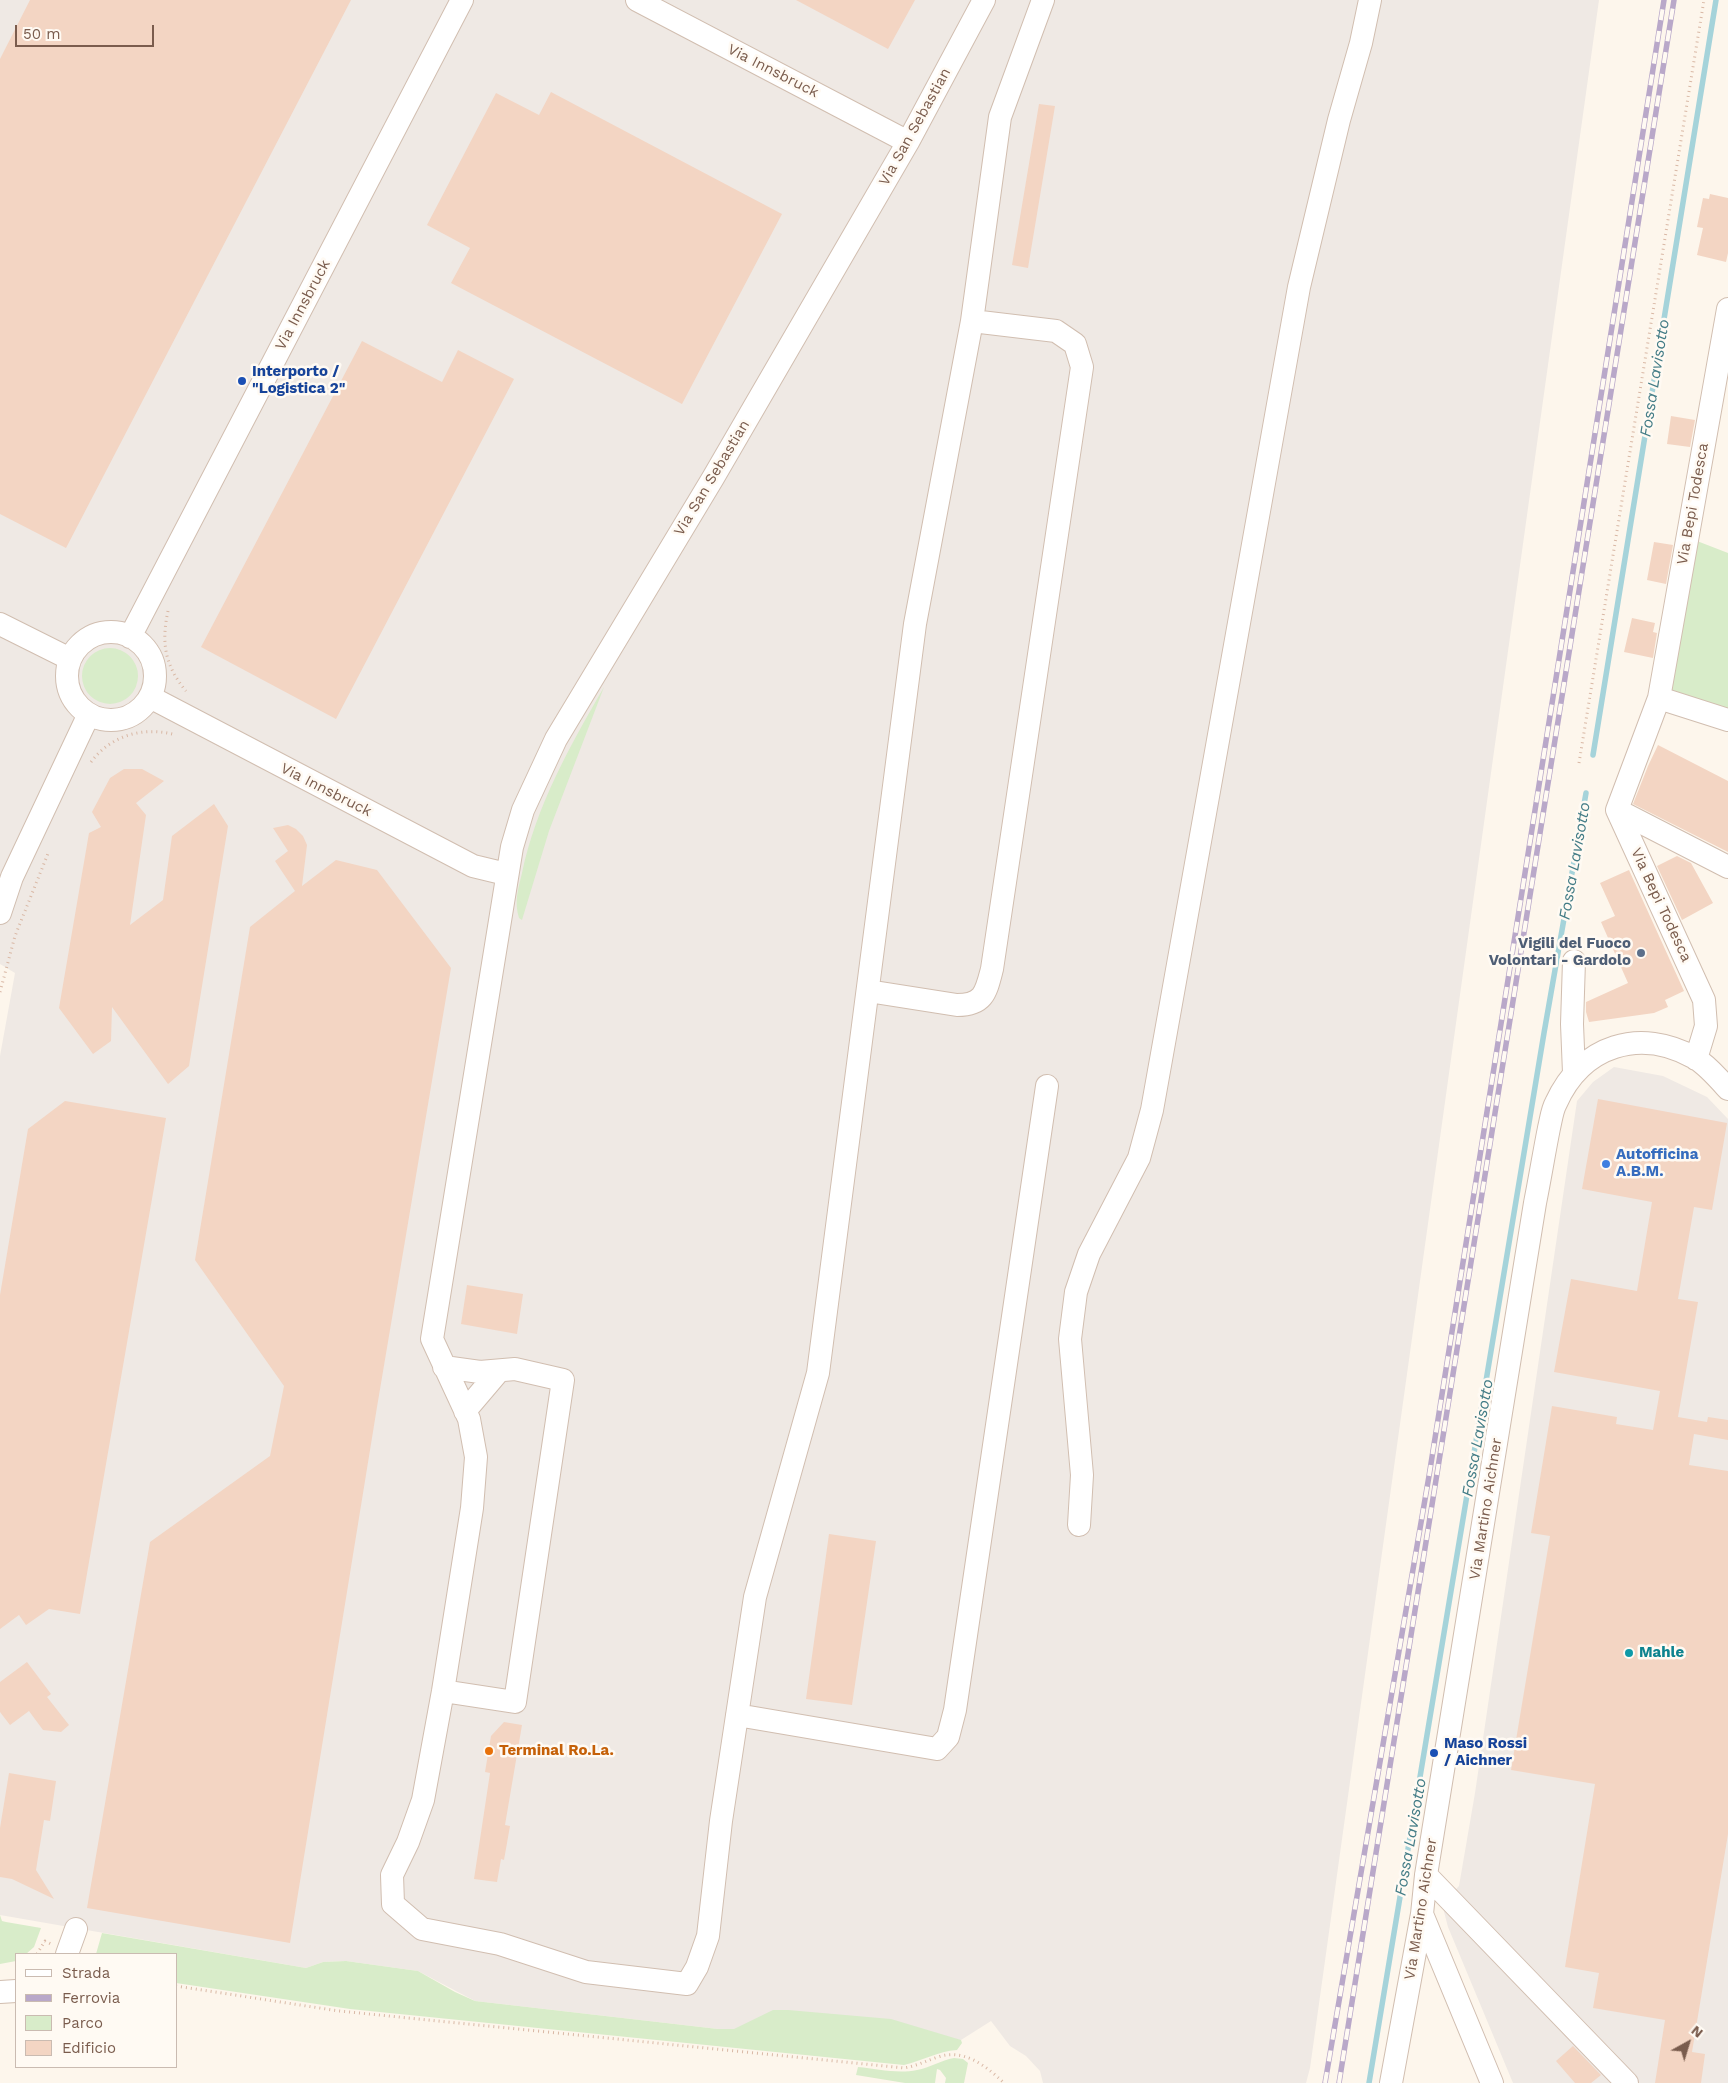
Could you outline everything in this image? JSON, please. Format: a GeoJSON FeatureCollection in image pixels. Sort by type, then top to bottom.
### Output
{"type":"FeatureCollection","features":[{"type":"Feature","properties":{"kind":"street","name":"Via Innsbruck"},"geometry":{"type":"LineString","coordinates":[[130,637],[462,0]]}},
{"type":"Feature","properties":{"kind":"street","name":"Via Innsbruck"},"geometry":{"type":"LineString","coordinates":[[637,0],[908,142]]}},
{"type":"Feature","properties":{"kind":"street","name":"Via San Sebastian"},"geometry":{"type":"LineString","coordinates":[[737,1715],[721,1821],[708,1936],[697,1967],[687,1984],[586,1972],[500,1944],[422,1929],[393,1904],[392,1875],[408,1842],[423,1800],[443,1691],[472,1508],[476,1457],[469,1419],[432,1339],[492,974],[506,874],[523,810],[556,739],[713,478],[908,142],[984,0]]}},
{"type":"Feature","properties":{"kind":"street"},"geometry":{"type":"LineString","coordinates":[[1044,0],[1000,118],[972,321],[915,624],[818,1373],[755,1598],[737,1715],[937,1749],[948,1737],[955,1710],[1047,1086]]}},
{"type":"Feature","properties":{"kind":"street"},"geometry":{"type":"LineString","coordinates":[[1079,1525],[1082,1475],[1070,1339],[1076,1292],[1089,1254],[1139,1158],[1152,1110],[1299,288],[1339,120],[1361,43],[1370,0]]}},
{"type":"Feature","properties":{"kind":"street","name":"Via Bepi Todesca"},"geometry":{"type":"LineString","coordinates":[[1696,1059],[1706,1026],[1704,1000],[1617,810],[1659,698],[1728,309]]}},
{"type":"Feature","properties":{"kind":"street"},"geometry":{"type":"LineString","coordinates":[[868,991],[958,1005],[972,1005],[985,994],[992,969],[1082,366],[1075,344],[1056,330],[972,321]]}},
{"type":"Feature","properties":{"kind":"street"},"geometry":{"type":"LineString","coordinates":[[0,624],[70,659]]}},
{"type":"Feature","properties":{"kind":"street"},"geometry":{"type":"LineString","coordinates":[[102,633],[116,633],[130,637],[142,645],[150,656],[154,670],[154,684],[150,697],[141,709],[130,716],[116,720],[102,720],[88,714],[71,696],[67,678],[70,659],[78,647],[89,638],[102,633]]}},
{"type":"Feature","properties":{"kind":"street","name":"Via Innsbruck"},"geometry":{"type":"LineString","coordinates":[[150,697],[472,866],[506,874]]}},
{"type":"Feature","properties":{"kind":"street"},"geometry":{"type":"LineString","coordinates":[[1659,698],[1728,720]]}},
{"type":"Feature","properties":{"kind":"street"},"geometry":{"type":"LineString","coordinates":[[0,913],[12,877],[88,714]]}},
{"type":"Feature","properties":{"kind":"street"},"geometry":{"type":"LineString","coordinates":[[1617,810],[1728,867]]}},
{"type":"Feature","properties":{"kind":"street"},"geometry":{"type":"LineString","coordinates":[[1574,961],[1572,1024],[1574,1073]]}},
{"type":"Feature","properties":{"kind":"street","name":"Via Martino Aichner"},"geometry":{"type":"LineString","coordinates":[[1392,2083],[1422,1914],[1426,1875],[1544,1152],[1555,1104],[1574,1073],[1589,1060],[1606,1048],[1627,1044],[1648,1044],[1673,1048],[1696,1059],[1728,1090]]}},
{"type":"Feature","properties":{"kind":"street"},"geometry":{"type":"LineString","coordinates":[[443,1691],[515,1702],[563,1380],[515,1370],[480,1372],[444,1367]]}},
{"type":"Feature","properties":{"kind":"street"},"geometry":{"type":"LineString","coordinates":[[465,1411],[499,1371]]}},
{"type":"Feature","properties":{"kind":"street"},"geometry":{"type":"LineString","coordinates":[[1426,1875],[1626,2083]]}},
{"type":"Feature","properties":{"kind":"street"},"geometry":{"type":"LineString","coordinates":[[1422,1914],[1492,2083]]}},
{"type":"Feature","properties":{"kind":"street"},"geometry":{"type":"LineString","coordinates":[[67,1953],[76,1929]]}},
{"type":"Feature","properties":{"kind":"street"},"geometry":{"type":"LineString","coordinates":[[0,1992],[15,1991]]}},
{"type":"Feature","properties":{"kind":"path"},"geometry":{"type":"LineString","coordinates":[[1579,763],[1704,0]]}},
{"type":"Feature","properties":{"kind":"path"},"geometry":{"type":"LineString","coordinates":[[170,602],[164,645],[174,676],[191,698]]}},
{"type":"Feature","properties":{"kind":"path"},"geometry":{"type":"LineString","coordinates":[[90,762],[105,746],[116,739],[130,734],[158,732],[179,736]]}},
{"type":"Feature","properties":{"kind":"path"},"geometry":{"type":"LineString","coordinates":[[0,992],[15,936],[52,843]]}},
{"type":"Feature","properties":{"kind":"path"},"geometry":{"type":"LineString","coordinates":[[38,1953],[45,1941]]}},
{"type":"Feature","properties":{"kind":"path"},"geometry":{"type":"LineString","coordinates":[[178,1986],[339,2011],[904,2068],[917,2066],[939,2056],[952,2054],[978,2061],[1004,2083]]}},
{"type":"Feature","properties":{"kind":"shaded area"},"geometry":{"type":"Polygon","coordinates":[[[0,0],[1599,0],[1310,2068],[1306,2083],[1043,2083],[1040,2071],[1026,2056],[1010,2046],[991,2021],[961,2040],[718,2029],[475,2001],[418,1971],[346,1961],[323,1962],[306,1968],[0,1915],[0,1056],[15,973],[0,964],[0,0]]]}},
{"type":"Feature","properties":{"kind":"shaded area"},"geometry":{"type":"Polygon","coordinates":[[[1614,1067],[1663,1076],[1707,1097],[1728,1119],[1728,2083],[1513,2083],[1448,1927],[1442,1904],[1459,1886],[1475,1793],[1577,1101],[1593,1082],[1614,1067]]]}},
{"type":"Feature","properties":{"kind":"green space"},"geometry":{"type":"Polygon","coordinates":[[[1697,541],[1728,553],[1728,714],[1669,695],[1697,541]]]}},
{"type":"Feature","properties":{"kind":"green space"},"geometry":{"type":"Polygon","coordinates":[[[110,648],[121,650],[130,656],[136,665],[138,676],[136,687],[130,696],[121,702],[110,704],[99,702],[90,696],[84,687],[82,676],[84,665],[90,656],[99,650],[110,648]]]}},
{"type":"Feature","properties":{"kind":"green space"},"geometry":{"type":"Polygon","coordinates":[[[604,687],[549,831],[522,920],[519,918],[517,895],[528,848],[536,824],[567,754],[604,687]]]}},
{"type":"Feature","properties":{"kind":"green space"},"geometry":{"type":"Polygon","coordinates":[[[0,1915],[2,1921],[41,1928],[34,1947],[27,1953],[15,1953],[15,1961],[0,1964],[0,1915]]]}},
{"type":"Feature","properties":{"kind":"green space"},"geometry":{"type":"Polygon","coordinates":[[[102,1933],[306,1968],[323,1962],[346,1961],[418,1971],[475,2001],[718,2029],[734,2029],[773,2010],[788,2010],[891,2019],[961,2040],[962,2043],[957,2050],[943,2052],[904,2065],[350,2009],[178,1983],[178,1953],[96,1953],[102,1933]]]}},
{"type":"Feature","properties":{"kind":"green space"},"geometry":{"type":"Polygon","coordinates":[[[954,2058],[963,2059],[968,2063],[964,2083],[945,2083],[946,2078],[937,2069],[935,2083],[905,2083],[856,2075],[858,2067],[902,2072],[922,2069],[954,2058]]]}},
{"type":"Feature","properties":{"kind":"building"},"geometry":{"type":"Polygon","coordinates":[[[30,0],[351,0],[66,548],[0,514],[0,59],[30,0]]]}},
{"type":"Feature","properties":{"kind":"building"},"geometry":{"type":"Polygon","coordinates":[[[796,0],[915,0],[888,49],[796,0]]]}},
{"type":"Feature","properties":{"kind":"building"},"geometry":{"type":"Polygon","coordinates":[[[551,92],[782,214],[682,404],[451,283],[470,248],[427,225],[496,93],[539,115],[551,92]]]}},
{"type":"Feature","properties":{"kind":"building"},"geometry":{"type":"Polygon","coordinates":[[[1039,104],[1055,106],[1028,268],[1012,265],[1039,104]]]}},
{"type":"Feature","properties":{"kind":"building"},"geometry":{"type":"Polygon","coordinates":[[[1710,194],[1728,198],[1728,253],[1726,262],[1697,255],[1703,228],[1697,227],[1703,198],[1709,199],[1710,194]]]}},
{"type":"Feature","properties":{"kind":"building"},"geometry":{"type":"Polygon","coordinates":[[[362,341],[442,382],[458,350],[514,379],[336,719],[201,647],[362,341]]]}},
{"type":"Feature","properties":{"kind":"building"},"geometry":{"type":"Polygon","coordinates":[[[1671,416],[1695,420],[1690,447],[1667,444],[1671,416]]]}},
{"type":"Feature","properties":{"kind":"building"},"geometry":{"type":"Polygon","coordinates":[[[1654,542],[1673,545],[1666,584],[1647,580],[1654,542]]]}},
{"type":"Feature","properties":{"kind":"building"},"geometry":{"type":"Polygon","coordinates":[[[1632,618],[1655,623],[1653,632],[1657,633],[1653,658],[1624,652],[1632,618]]]}},
{"type":"Feature","properties":{"kind":"building"},"geometry":{"type":"Polygon","coordinates":[[[1658,745],[1728,781],[1728,852],[1633,804],[1658,745]]]}},
{"type":"Feature","properties":{"kind":"building"},"geometry":{"type":"Polygon","coordinates":[[[124,769],[142,769],[164,781],[136,803],[146,815],[130,925],[163,900],[172,836],[214,804],[228,826],[189,1066],[168,1084],[112,1007],[111,1041],[93,1054],[59,1008],[89,833],[101,827],[92,812],[110,778],[124,769]]]}},
{"type":"Feature","properties":{"kind":"building"},"geometry":{"type":"Polygon","coordinates":[[[288,825],[296,829],[303,836],[307,845],[302,886],[336,860],[377,870],[451,968],[290,1943],[87,1908],[150,1542],[270,1456],[284,1386],[195,1260],[250,927],[295,891],[275,861],[288,851],[273,828],[288,825]]]}},
{"type":"Feature","properties":{"kind":"building"},"geometry":{"type":"Polygon","coordinates":[[[1677,856],[1691,863],[1713,903],[1682,920],[1657,866],[1677,856]]]}},
{"type":"Feature","properties":{"kind":"building","name":"Vigili del Fuoco Volontari - Gardolo"},"geometry":{"type":"Polygon","coordinates":[[[1629,870],[1684,991],[1665,1000],[1668,1007],[1654,1013],[1589,1022],[1586,1002],[1628,983],[1601,922],[1615,916],[1600,883],[1629,870]]]}},
{"type":"Feature","properties":{"kind":"building","name":"Mahle"},"geometry":{"type":"Polygon","coordinates":[[[1598,1099],[1727,1123],[1712,1210],[1694,1207],[1678,1299],[1698,1302],[1678,1417],[1707,1422],[1708,1417],[1728,1420],[1728,1440],[1694,1434],[1689,1465],[1728,1471],[1728,1834],[1692,2052],[1705,2054],[1701,2083],[1655,2083],[1665,2020],[1593,2008],[1599,1973],[1565,1967],[1595,1784],[1511,1770],[1550,1536],[1531,1533],[1552,1406],[1617,1417],[1616,1424],[1653,1430],[1660,1391],[1554,1372],[1571,1279],[1637,1291],[1652,1202],[1582,1189],[1598,1099]]]}},
{"type":"Feature","properties":{"kind":"building"},"geometry":{"type":"Polygon","coordinates":[[[65,1101],[166,1118],[80,1614],[49,1609],[26,1625],[19,1615],[0,1629],[0,1295],[28,1129],[65,1101]]]}},
{"type":"Feature","properties":{"kind":"building"},"geometry":{"type":"Polygon","coordinates":[[[467,1285],[523,1294],[517,1334],[461,1324],[467,1285]]]}},
{"type":"Feature","properties":{"kind":"building"},"geometry":{"type":"Polygon","coordinates":[[[829,1534],[876,1541],[852,1705],[806,1699],[829,1534]]]}},
{"type":"Feature","properties":{"kind":"building"},"geometry":{"type":"Polygon","coordinates":[[[27,1662],[51,1694],[47,1697],[69,1725],[61,1732],[43,1730],[29,1711],[10,1725],[0,1712],[0,1682],[27,1662]]]}},
{"type":"Feature","properties":{"kind":"building"},"geometry":{"type":"Polygon","coordinates":[[[504,1722],[522,1725],[505,1825],[510,1826],[504,1860],[501,1859],[497,1882],[474,1879],[490,1773],[485,1772],[491,1736],[504,1722]]]}},
{"type":"Feature","properties":{"kind":"building"},"geometry":{"type":"Polygon","coordinates":[[[9,1773],[56,1781],[50,1821],[44,1820],[36,1870],[54,1899],[12,1879],[0,1877],[0,1828],[9,1773]]]}},
{"type":"Feature","properties":{"kind":"building"},"geometry":{"type":"Polygon","coordinates":[[[1573,2046],[1601,2075],[1591,2083],[1575,2083],[1556,2061],[1573,2046]]]}},
{"type":"Feature","properties":{"kind":"waterway","name":"Fossa Lavisotto"},"geometry":{"type":"LineString","coordinates":[[1593,755],[1716,0]]}},
{"type":"Feature","properties":{"kind":"waterway","name":"Fossa Lavisotto"},"geometry":{"type":"LineString","coordinates":[[1369,2083],[1544,1033],[1586,793]]}},
{"type":"Feature","properties":{"kind":"railway"},"geometry":{"type":"LineString","coordinates":[[1325,2083],[1429,1476],[1664,0]]}},
{"type":"Feature","properties":{"kind":"railway"},"geometry":{"type":"LineString","coordinates":[[1339,2083],[1674,0]]}},
{"type":"Feature","properties":{"kind":"place","name":"Interporto / \"Logistica 2\""},"geometry":{"type":"Point","coordinates":[242,381]}},
{"type":"Feature","properties":{"kind":"place","name":"Vigili del Fuoco Volontari - Gardolo"},"geometry":{"type":"Point","coordinates":[1641,953]}},
{"type":"Feature","properties":{"kind":"place","name":"Autofficina A.B.M."},"geometry":{"type":"Point","coordinates":[1606,1164]}},
{"type":"Feature","properties":{"kind":"place","name":"Mahle"},"geometry":{"type":"Point","coordinates":[1629,1653]}},
{"type":"Feature","properties":{"kind":"place","name":"Terminal Ro.La."},"geometry":{"type":"Point","coordinates":[489,1751]}},
{"type":"Feature","properties":{"kind":"place","name":"Maso Rossi / Aichner"},"geometry":{"type":"Point","coordinates":[1434,1753]}}]}
